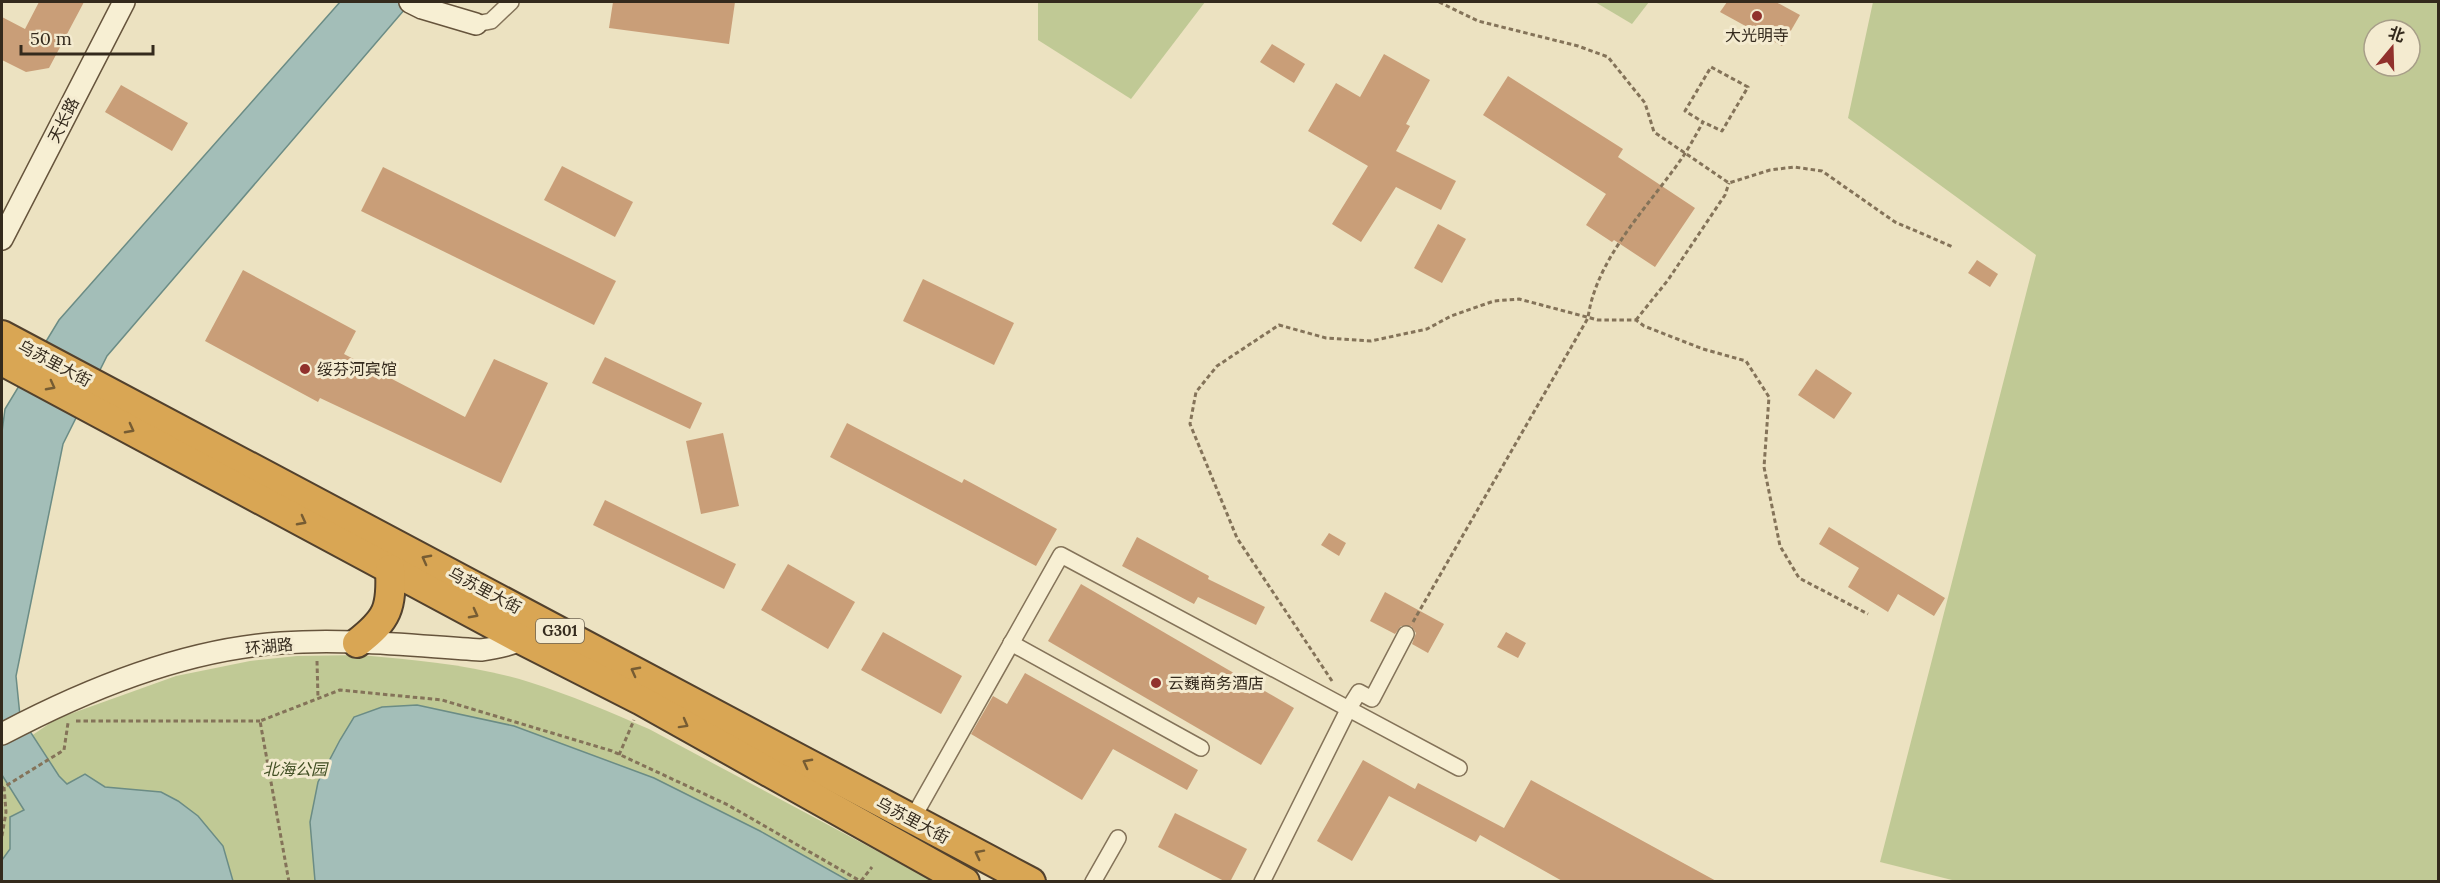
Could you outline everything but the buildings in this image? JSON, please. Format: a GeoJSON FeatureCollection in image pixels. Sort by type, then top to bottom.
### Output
{"type":"FeatureCollection","features":[{"type":"Feature","properties":{"kind":"highway","name":"乌苏里大街"},"geometry":{"type":"LineString","coordinates":[[2,335],[19,361],[84,391],[544,622],[905,832],[965,882]]}},
{"type":"Feature","properties":{"kind":"highway","name":"乌苏里大街"},"geometry":{"type":"LineString","coordinates":[[84,391],[390,568],[522,640],[905,832],[1031,882]]}},
{"type":"Feature","properties":{"kind":"highway"},"geometry":{"type":"LineString","coordinates":[[357,644],[376,629],[384,618],[391,591],[390,568]]}},
{"type":"Feature","properties":{"kind":"main road","name":"天长路"},"geometry":{"type":"LineString","coordinates":[[2,239],[124,2]]}},
{"type":"Feature","properties":{"kind":"main road"},"geometry":{"type":"LineString","coordinates":[[410,2],[422,9],[476,24]]}},
{"type":"Feature","properties":{"kind":"main road","name":"环湖路"},"geometry":{"type":"LineString","coordinates":[[2,734],[40,714],[126,678],[202,656],[281,643],[481,650],[522,640],[544,622]]}},
{"type":"Feature","properties":{"kind":"street"},"geometry":{"type":"LineString","coordinates":[[476,24],[491,21],[511,2]]}},
{"type":"Feature","properties":{"kind":"street"},"geometry":{"type":"LineString","coordinates":[[905,832],[1060,555],[1459,768]]}},
{"type":"Feature","properties":{"kind":"street"},"geometry":{"type":"LineString","coordinates":[[1262,882],[1349,708],[1359,692],[1372,699],[1406,634]]}},
{"type":"Feature","properties":{"kind":"street"},"geometry":{"type":"LineString","coordinates":[[1011,643],[1201,748]]}},
{"type":"Feature","properties":{"kind":"street"},"geometry":{"type":"LineString","coordinates":[[1093,882],[1118,838]]}},
{"type":"Feature","properties":{"kind":"path"},"geometry":{"type":"LineString","coordinates":[[1439,2],[1478,21],[1578,46],[1608,57],[1644,104],[1654,132],[1729,183]]}},
{"type":"Feature","properties":{"kind":"path"},"geometry":{"type":"LineString","coordinates":[[1711,67],[1748,87],[1722,132],[1703,122],[1685,111],[1711,67]]}},
{"type":"Feature","properties":{"kind":"path"},"geometry":{"type":"LineString","coordinates":[[1406,634],[1588,318],[1590,303],[1615,250],[1685,153],[1703,122]]}},
{"type":"Feature","properties":{"kind":"path"},"geometry":{"type":"LineString","coordinates":[[1729,183],[1770,170],[1794,167],[1822,171],[1895,222],[1953,247]]}},
{"type":"Feature","properties":{"kind":"path"},"geometry":{"type":"LineString","coordinates":[[1636,320],[1668,280],[1725,195],[1729,183]]}},
{"type":"Feature","properties":{"kind":"path"},"geometry":{"type":"LineString","coordinates":[[1349,708],[1237,538],[1190,424],[1196,392],[1217,366],[1279,325],[1326,339],[1371,341],[1427,330],[1451,316],[1494,301],[1519,299],[1598,320],[1636,320],[1644,326],[1703,349],[1746,361],[1769,397],[1764,467],[1780,546],[1799,578],[1868,614]]}},
{"type":"Feature","properties":{"kind":"path"},"geometry":{"type":"LineString","coordinates":[[317,643],[318,698]]}},
{"type":"Feature","properties":{"kind":"path"},"geometry":{"type":"LineString","coordinates":[[2,836],[6,812],[3,787],[64,750],[68,721],[260,721],[340,690],[442,700],[619,754],[728,805],[862,881],[872,867]]}},
{"type":"Feature","properties":{"kind":"path"},"geometry":{"type":"LineString","coordinates":[[619,754],[642,701]]}},
{"type":"Feature","properties":{"kind":"path"},"geometry":{"type":"LineString","coordinates":[[260,721],[289,882]]}},
{"type":"Feature","properties":{"kind":"green space"},"geometry":{"type":"Polygon","coordinates":[[[1038,2],[1205,2],[1131,99],[1038,40],[1038,2]]]}},
{"type":"Feature","properties":{"kind":"green space"},"geometry":{"type":"Polygon","coordinates":[[[1595,2],[1649,2],[1632,24],[1595,2]]]}},
{"type":"Feature","properties":{"kind":"green space"},"geometry":{"type":"Polygon","coordinates":[[[1873,2],[2438,2],[2438,881],[1960,882],[1880,862],[2036,255],[1848,118],[1873,2]]]}},
{"type":"Feature","properties":{"kind":"green space","name":"北海公园"},"geometry":{"type":"Polygon","coordinates":[[[360,655],[466,667],[508,676],[560,692],[649,729],[933,881],[2,882],[2,756],[56,719],[176,676],[250,661],[297,656],[360,655]]]}},
{"type":"Feature","properties":{"kind":"water"},"geometry":{"type":"Polygon","coordinates":[[[340,2],[411,2],[107,356],[63,444],[16,676],[20,716],[59,776],[67,784],[85,774],[105,787],[161,792],[178,801],[198,816],[223,846],[233,881],[2,881],[2,860],[10,849],[10,817],[24,810],[2,775],[2,432],[5,409],[59,320],[340,2]]]}},
{"type":"Feature","properties":{"kind":"water"},"geometry":{"type":"Polygon","coordinates":[[[417,705],[514,726],[654,778],[760,831],[849,881],[315,881],[310,822],[318,782],[340,740],[354,717],[382,707],[417,705]]]}},
{"type":"Feature","properties":{"kind":"place","name":"大光明寺"},"geometry":{"type":"Point","coordinates":[1757,16]}},
{"type":"Feature","properties":{"kind":"place","name":"绥芬河宾馆"},"geometry":{"type":"Point","coordinates":[305,369]}},
{"type":"Feature","properties":{"kind":"place","name":"云巍商务酒店"},"geometry":{"type":"Point","coordinates":[1156,683]}}]}
